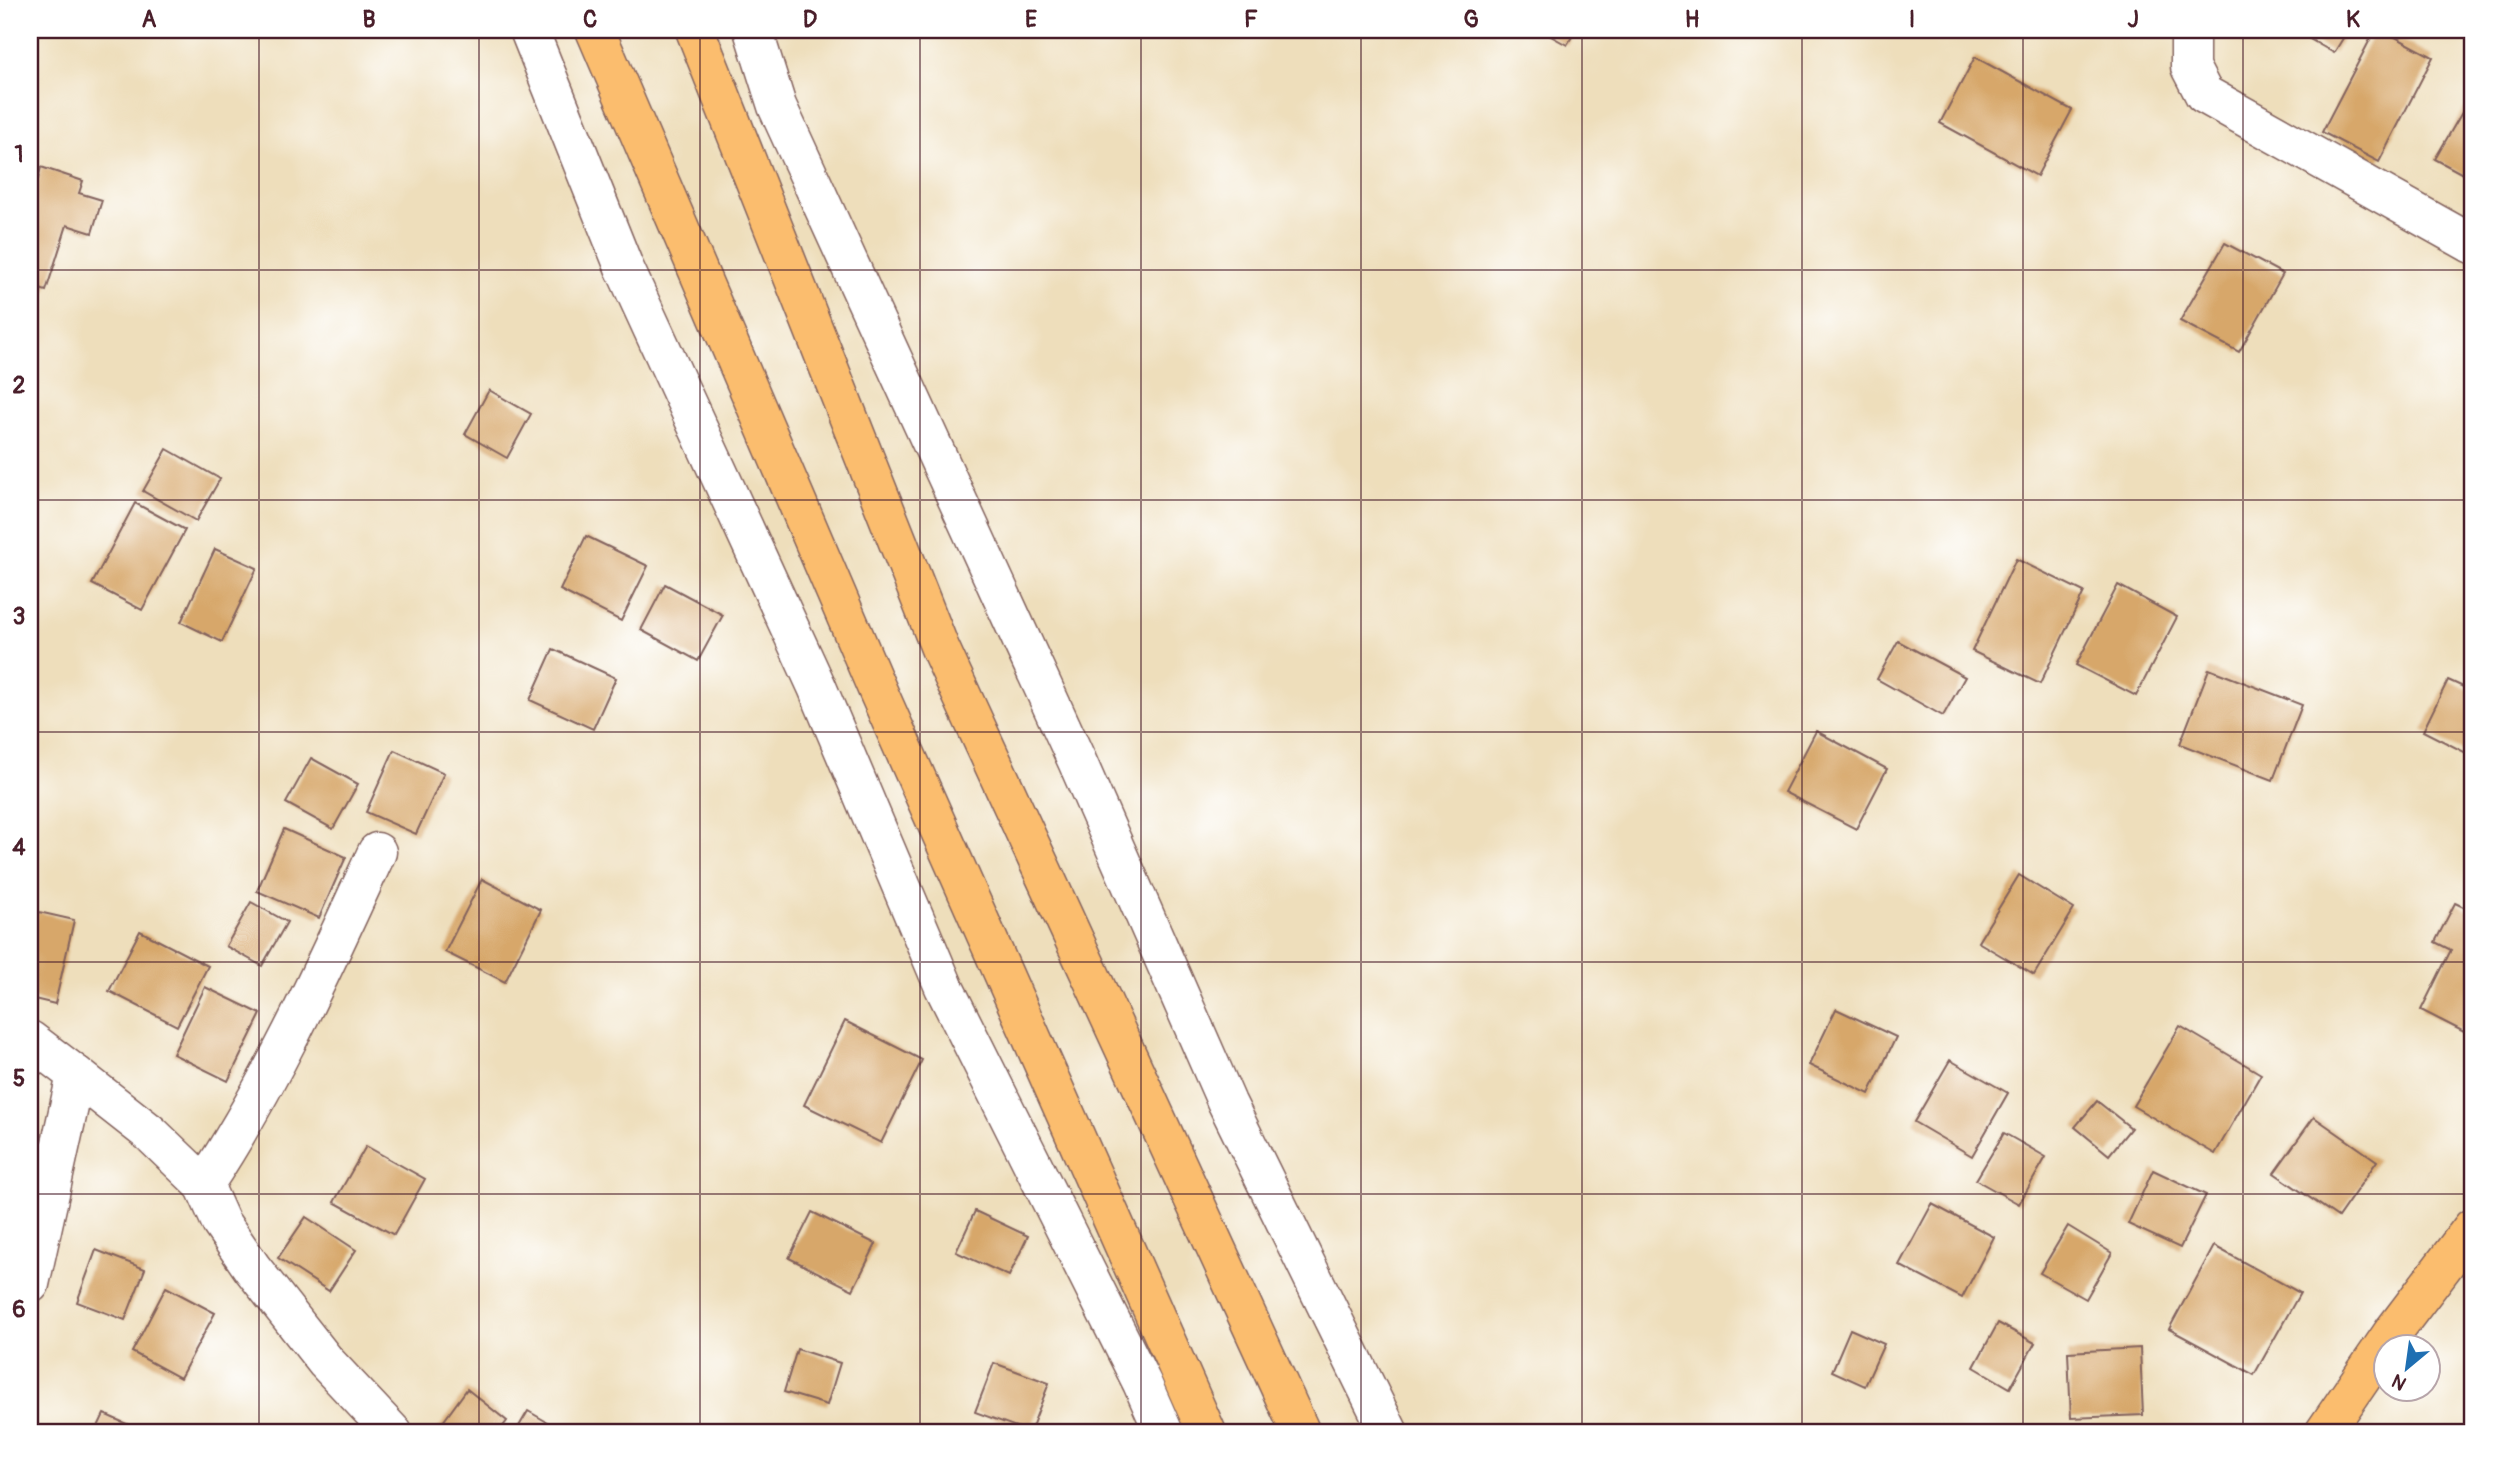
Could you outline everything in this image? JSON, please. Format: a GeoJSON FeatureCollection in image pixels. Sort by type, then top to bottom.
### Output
{"type":"FeatureCollection","features":[{"type":"Feature","properties":{"kind":"main road"},"geometry":{"type":"LineString","coordinates":[[596,30],[877,689],[1207,1433]]}},
{"type":"Feature","properties":{"kind":"main road"},"geometry":{"type":"LineString","coordinates":[[695,30],[940,648],[1301,1433]]}},
{"type":"Feature","properties":{"kind":"main road"},"geometry":{"type":"LineString","coordinates":[[2331,1430],[2393,1332],[2472,1228]]}},
{"type":"Feature","properties":{"kind":"street"},"geometry":{"type":"LineString","coordinates":[[529,30],[624,267],[817,687],[944,986],[1142,1383],[1164,1433]]}},
{"type":"Feature","properties":{"kind":"street"},"geometry":{"type":"LineString","coordinates":[[753,30],[778,106],[1042,685],[1227,1103],[1389,1433]]}},
{"type":"Feature","properties":{"kind":"street"},"geometry":{"type":"LineString","coordinates":[[2190,30],[2190,67],[2204,94],[2472,244]]}},
{"type":"Feature","properties":{"kind":"street"},"geometry":{"type":"LineString","coordinates":[[204,1185],[232,1144],[319,979],[377,852]]}},
{"type":"Feature","properties":{"kind":"street"},"geometry":{"type":"LineString","coordinates":[[30,1040],[150,1133],[204,1185],[220,1223],[252,1268],[326,1362],[394,1433]]}},
{"type":"Feature","properties":{"kind":"street"},"geometry":{"type":"LineString","coordinates":[[30,1284],[76,1075]]}},
{"type":"Feature","properties":{"kind":"building"},"geometry":{"type":"Polygon","coordinates":[[[1540,30],[1576,30],[1567,45],[1540,30]]]}},
{"type":"Feature","properties":{"kind":"building"},"geometry":{"type":"Polygon","coordinates":[[[2294,30],[2348,30],[2334,53],[2294,30]]]}},
{"type":"Feature","properties":{"kind":"building"},"geometry":{"type":"Polygon","coordinates":[[[2375,30],[2382,30],[2433,57],[2379,162],[2322,132],[2375,30]]]}},
{"type":"Feature","properties":{"kind":"building"},"geometry":{"type":"Polygon","coordinates":[[[1975,57],[2072,110],[2037,176],[1940,123],[1975,57]]]}},
{"type":"Feature","properties":{"kind":"building"},"geometry":{"type":"Polygon","coordinates":[[[2468,102],[2472,105],[2472,179],[2435,159],[2468,102]]]}},
{"type":"Feature","properties":{"kind":"building"},"geometry":{"type":"Polygon","coordinates":[[[41,167],[83,181],[79,193],[102,200],[92,233],[67,225],[46,291],[30,286],[30,177],[38,179],[41,167]]]}},
{"type":"Feature","properties":{"kind":"building"},"geometry":{"type":"Polygon","coordinates":[[[2225,243],[2283,274],[2239,352],[2180,321],[2225,243]]]}},
{"type":"Feature","properties":{"kind":"building"},"geometry":{"type":"Polygon","coordinates":[[[489,390],[531,414],[507,458],[465,434],[489,390]]]}},
{"type":"Feature","properties":{"kind":"building"},"geometry":{"type":"Polygon","coordinates":[[[167,449],[220,479],[196,521],[143,491],[167,449]]]}},
{"type":"Feature","properties":{"kind":"building"},"geometry":{"type":"Polygon","coordinates":[[[135,503],[185,530],[142,610],[92,584],[135,503]]]}},
{"type":"Feature","properties":{"kind":"building"},"geometry":{"type":"Polygon","coordinates":[[[586,536],[648,566],[621,621],[560,590],[586,536]]]}},
{"type":"Feature","properties":{"kind":"building"},"geometry":{"type":"Polygon","coordinates":[[[215,549],[257,568],[222,642],[181,622],[215,549]]]}},
{"type":"Feature","properties":{"kind":"building"},"geometry":{"type":"Polygon","coordinates":[[[2016,559],[2084,592],[2040,684],[1972,651],[2016,559]]]}},
{"type":"Feature","properties":{"kind":"building"},"geometry":{"type":"Polygon","coordinates":[[[665,584],[723,615],[698,661],[641,630],[665,584]]]}},
{"type":"Feature","properties":{"kind":"building"},"geometry":{"type":"Polygon","coordinates":[[[2118,585],[2177,617],[2136,696],[2076,665],[2118,585]]]}},
{"type":"Feature","properties":{"kind":"building"},"geometry":{"type":"Polygon","coordinates":[[[1898,641],[1965,677],[1943,716],[1877,679],[1898,641]]]}},
{"type":"Feature","properties":{"kind":"building"},"geometry":{"type":"Polygon","coordinates":[[[553,649],[616,678],[593,729],[530,700],[553,649]]]}},
{"type":"Feature","properties":{"kind":"building"},"geometry":{"type":"Polygon","coordinates":[[[2209,669],[2302,705],[2273,780],[2180,744],[2209,669]]]}},
{"type":"Feature","properties":{"kind":"building"},"geometry":{"type":"Polygon","coordinates":[[[2448,680],[2472,691],[2470,755],[2423,731],[2448,680]]]}},
{"type":"Feature","properties":{"kind":"building"},"geometry":{"type":"Polygon","coordinates":[[[1816,731],[1887,769],[1856,829],[1784,792],[1816,731]]]}},
{"type":"Feature","properties":{"kind":"building"},"geometry":{"type":"Polygon","coordinates":[[[394,750],[444,773],[416,834],[366,812],[394,750]]]}},
{"type":"Feature","properties":{"kind":"building"},"geometry":{"type":"Polygon","coordinates":[[[311,758],[358,784],[333,829],[286,803],[311,758]]]}},
{"type":"Feature","properties":{"kind":"building"},"geometry":{"type":"Polygon","coordinates":[[[284,829],[346,857],[319,918],[257,891],[284,829]]]}},
{"type":"Feature","properties":{"kind":"building"},"geometry":{"type":"Polygon","coordinates":[[[2019,875],[2074,909],[2034,975],[1978,942],[2019,875]]]}},
{"type":"Feature","properties":{"kind":"building"},"geometry":{"type":"Polygon","coordinates":[[[482,879],[541,910],[505,982],[445,952],[482,879]]]}},
{"type":"Feature","properties":{"kind":"building"},"geometry":{"type":"Polygon","coordinates":[[[251,902],[287,922],[262,966],[226,946],[251,902]]]}},
{"type":"Feature","properties":{"kind":"building"},"geometry":{"type":"Polygon","coordinates":[[[2455,903],[2472,911],[2472,1036],[2421,1010],[2451,950],[2435,942],[2455,903]]]}},
{"type":"Feature","properties":{"kind":"building"},"geometry":{"type":"Polygon","coordinates":[[[30,910],[74,920],[55,1004],[30,998],[30,910]]]}},
{"type":"Feature","properties":{"kind":"building"},"geometry":{"type":"Polygon","coordinates":[[[140,931],[208,966],[177,1026],[109,991],[140,931]]]}},
{"type":"Feature","properties":{"kind":"building"},"geometry":{"type":"Polygon","coordinates":[[[205,987],[261,1014],[228,1081],[173,1054],[205,987]]]}},
{"type":"Feature","properties":{"kind":"building"},"geometry":{"type":"Polygon","coordinates":[[[1836,1009],[1896,1037],[1869,1094],[1809,1065],[1836,1009]]]}},
{"type":"Feature","properties":{"kind":"building"},"geometry":{"type":"Polygon","coordinates":[[[845,1021],[922,1060],[881,1143],[804,1105],[845,1021]]]}},
{"type":"Feature","properties":{"kind":"building"},"geometry":{"type":"Polygon","coordinates":[[[2180,1026],[2261,1074],[2215,1154],[2133,1106],[2180,1026]]]}},
{"type":"Feature","properties":{"kind":"building"},"geometry":{"type":"Polygon","coordinates":[[[1950,1060],[2008,1093],[1972,1156],[1914,1122],[1950,1060]]]}},
{"type":"Feature","properties":{"kind":"building"},"geometry":{"type":"Polygon","coordinates":[[[2097,1101],[2131,1128],[2109,1155],[2075,1127],[2097,1101]]]}},
{"type":"Feature","properties":{"kind":"building"},"geometry":{"type":"Polygon","coordinates":[[[2314,1117],[2377,1161],[2338,1217],[2274,1173],[2314,1117]]]}},
{"type":"Feature","properties":{"kind":"building"},"geometry":{"type":"Polygon","coordinates":[[[2004,1133],[2046,1157],[2019,1204],[1976,1180],[2004,1133]]]}},
{"type":"Feature","properties":{"kind":"building"},"geometry":{"type":"Polygon","coordinates":[[[366,1146],[425,1179],[394,1235],[334,1202],[366,1146]]]}},
{"type":"Feature","properties":{"kind":"building"},"geometry":{"type":"Polygon","coordinates":[[[2153,1170],[2206,1195],[2180,1248],[2128,1224],[2153,1170]]]}},
{"type":"Feature","properties":{"kind":"building"},"geometry":{"type":"Polygon","coordinates":[[[1932,1204],[1994,1237],[1962,1298],[1899,1265],[1932,1204]]]}},
{"type":"Feature","properties":{"kind":"building"},"geometry":{"type":"Polygon","coordinates":[[[975,1211],[1028,1236],[1009,1276],[956,1252],[975,1211]]]}},
{"type":"Feature","properties":{"kind":"building"},"geometry":{"type":"Polygon","coordinates":[[[812,1212],[876,1244],[853,1290],[789,1258],[812,1212]]]}},
{"type":"Feature","properties":{"kind":"building"},"geometry":{"type":"Polygon","coordinates":[[[306,1217],[356,1250],[329,1291],[278,1258],[306,1217]]]}},
{"type":"Feature","properties":{"kind":"building"},"geometry":{"type":"Polygon","coordinates":[[[2068,1226],[2112,1253],[2086,1299],[2040,1273],[2068,1226]]]}},
{"type":"Feature","properties":{"kind":"building"},"geometry":{"type":"Polygon","coordinates":[[[2214,1246],[2300,1293],[2254,1375],[2169,1329],[2214,1246]]]}},
{"type":"Feature","properties":{"kind":"building"},"geometry":{"type":"Polygon","coordinates":[[[96,1250],[145,1269],[125,1320],[77,1302],[96,1250]]]}},
{"type":"Feature","properties":{"kind":"building"},"geometry":{"type":"Polygon","coordinates":[[[166,1287],[215,1313],[180,1378],[132,1352],[166,1287]]]}},
{"type":"Feature","properties":{"kind":"building"},"geometry":{"type":"Polygon","coordinates":[[[1998,1323],[2035,1343],[2010,1388],[1974,1367],[1998,1323]]]}},
{"type":"Feature","properties":{"kind":"building"},"geometry":{"type":"Polygon","coordinates":[[[1850,1329],[1884,1344],[1865,1386],[1832,1371],[1850,1329]]]}},
{"type":"Feature","properties":{"kind":"building"},"geometry":{"type":"Polygon","coordinates":[[[2140,1348],[2143,1415],[2071,1418],[2068,1352],[2140,1348]]]}},
{"type":"Feature","properties":{"kind":"building"},"geometry":{"type":"Polygon","coordinates":[[[797,1349],[840,1363],[827,1405],[784,1392],[797,1349]]]}},
{"type":"Feature","properties":{"kind":"building"},"geometry":{"type":"Polygon","coordinates":[[[994,1363],[1049,1383],[1030,1432],[975,1412],[994,1363]]]}},
{"type":"Feature","properties":{"kind":"building"},"geometry":{"type":"Polygon","coordinates":[[[467,1389],[507,1421],[498,1433],[435,1433],[467,1389]]]}},
{"type":"Feature","properties":{"kind":"building"},"geometry":{"type":"Polygon","coordinates":[[[528,1411],[566,1433],[515,1433],[528,1411]]]}},
{"type":"Feature","properties":{"kind":"building"},"geometry":{"type":"Polygon","coordinates":[[[104,1414],[147,1433],[95,1433],[104,1414]]]}}]}
